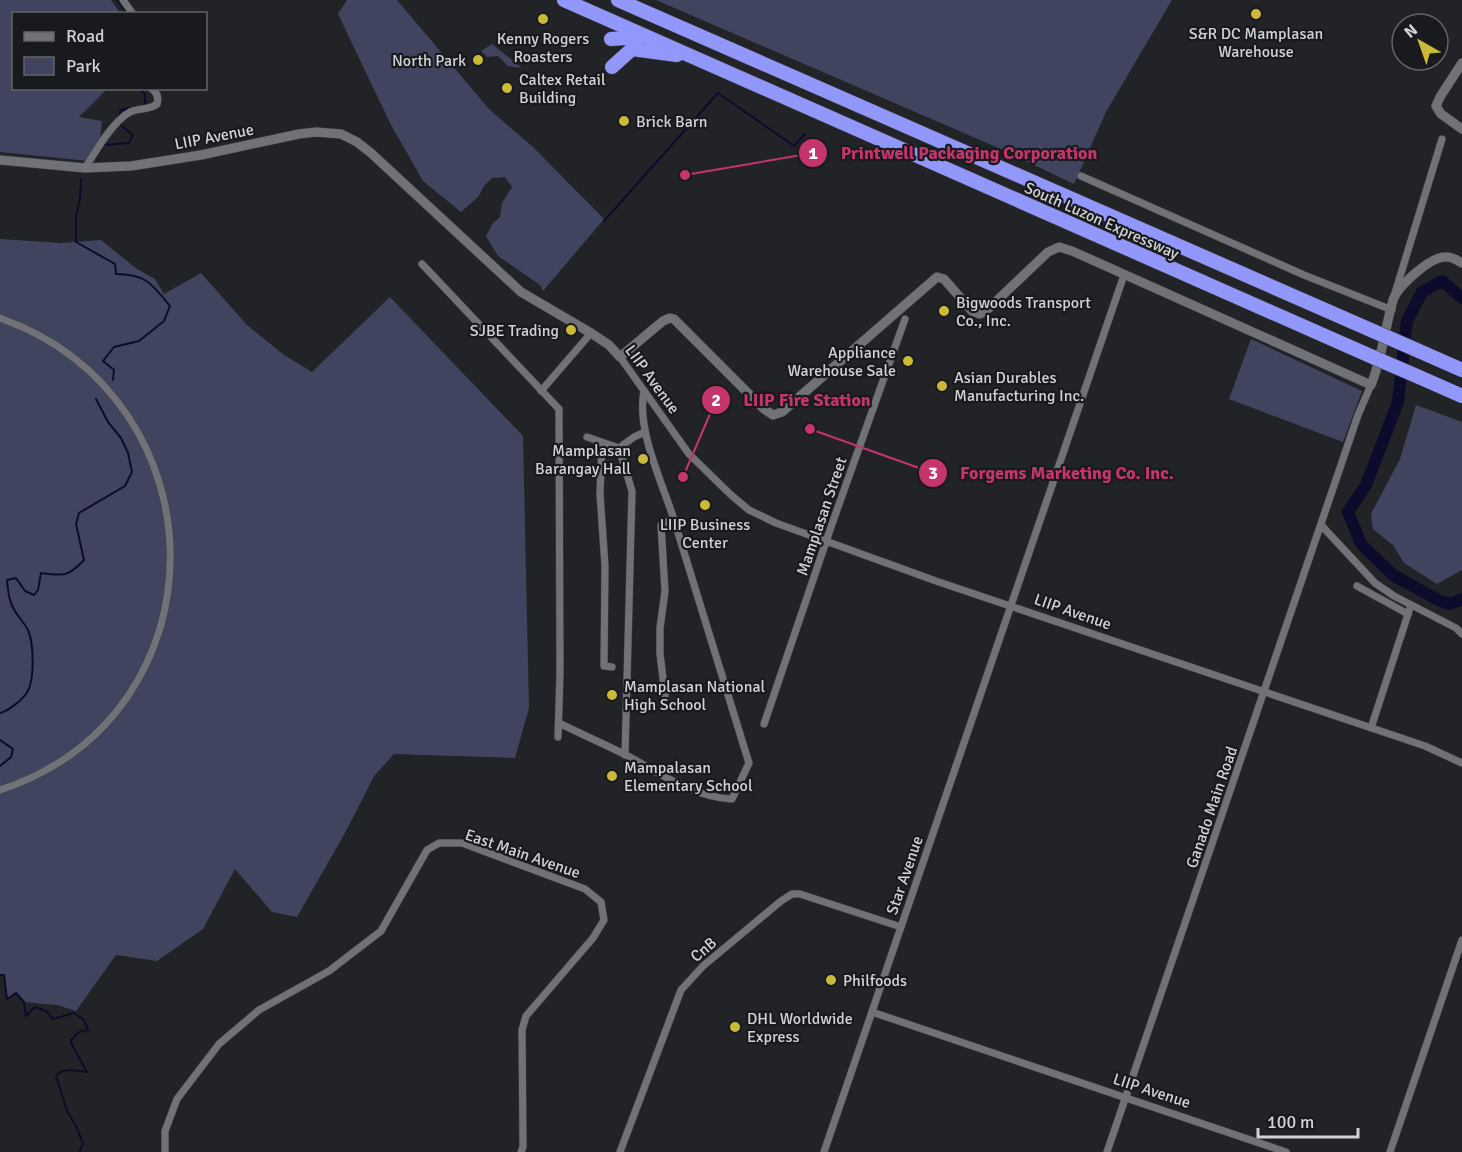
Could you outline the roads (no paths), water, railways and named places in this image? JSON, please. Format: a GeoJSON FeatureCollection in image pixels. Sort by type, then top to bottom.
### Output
{"type":"FeatureCollection","features":[{"type":"Feature","properties":{"kind":"highway","name":"South Luzon Expressway"},"geometry":{"type":"LineString","coordinates":[[564,0],[1462,396]]}},
{"type":"Feature","properties":{"kind":"highway","name":"South Luzon Expressway"},"geometry":{"type":"LineString","coordinates":[[618,0],[1462,370]]}},
{"type":"Feature","properties":{"kind":"highway"},"geometry":{"type":"LineString","coordinates":[[611,39],[646,36]]}},
{"type":"Feature","properties":{"kind":"highway"},"geometry":{"type":"LineString","coordinates":[[612,67],[632,49],[697,58]]}},
{"type":"Feature","properties":{"kind":"street"},"geometry":{"type":"LineString","coordinates":[[1462,63],[1436,106],[1441,114],[1462,129]]}},
{"type":"Feature","properties":{"kind":"street"},"geometry":{"type":"LineString","coordinates":[[85,168],[104,139],[120,121],[133,111],[154,107],[158,104],[159,98],[154,90]]}},
{"type":"Feature","properties":{"kind":"street","name":"LIIP Avenue"},"geometry":{"type":"LineString","coordinates":[[0,160],[85,168],[131,166],[308,133],[328,132],[346,136],[371,153],[514,286],[534,301],[609,345],[689,454],[749,510],[776,523],[1010,606],[1425,746],[1462,763]]}},
{"type":"Feature","properties":{"kind":"street"},"geometry":{"type":"LineString","coordinates":[[620,357],[663,321],[674,319],[764,409],[775,415],[782,412],[938,277],[942,277],[972,310],[980,314],[987,310],[1044,255],[1056,248],[1072,251],[1371,385],[1377,370],[1394,298],[1442,139]]}},
{"type":"Feature","properties":{"kind":"street"},"geometry":{"type":"LineString","coordinates":[[1081,176],[1304,275],[1392,310]]}},
{"type":"Feature","properties":{"kind":"street"},"geometry":{"type":"LineString","coordinates":[[1394,298],[1402,286],[1430,262],[1446,256],[1462,263]]}},
{"type":"Feature","properties":{"kind":"street"},"geometry":{"type":"LineString","coordinates":[[422,264],[559,409],[558,737]]}},
{"type":"Feature","properties":{"kind":"street","name":"Star Avenue"},"geometry":{"type":"LineString","coordinates":[[824,1152],[1124,276]]}},
{"type":"Feature","properties":{"kind":"street"},"geometry":{"type":"LineString","coordinates":[[0,318],[32,331],[65,351],[95,375],[120,403],[141,435],[156,470],[166,507],[170,555],[166,602],[156,639],[140,673],[119,706],[94,734],[64,759],[28,780],[0,790]]}},
{"type":"Feature","properties":{"kind":"street","name":"Mamplasan Street"},"geometry":{"type":"LineString","coordinates":[[764,724],[905,319]]}},
{"type":"Feature","properties":{"kind":"street"},"geometry":{"type":"LineString","coordinates":[[541,391],[591,333]]}},
{"type":"Feature","properties":{"kind":"street","name":"Ganado Main Road"},"geometry":{"type":"LineString","coordinates":[[1107,1152],[1358,415],[1371,385]]}},
{"type":"Feature","properties":{"kind":"street"},"geometry":{"type":"LineString","coordinates":[[559,723],[626,755],[680,786],[722,799],[732,799],[749,763],[645,432],[641,406],[644,391]]}},
{"type":"Feature","properties":{"kind":"street"},"geometry":{"type":"LineString","coordinates":[[619,448],[645,432]]}},
{"type":"Feature","properties":{"kind":"street"},"geometry":{"type":"LineString","coordinates":[[587,437],[619,448]]}},
{"type":"Feature","properties":{"kind":"street"},"geometry":{"type":"LineString","coordinates":[[602,443],[600,494],[605,566],[604,666],[612,667]]}},
{"type":"Feature","properties":{"kind":"street"},"geometry":{"type":"LineString","coordinates":[[619,448],[632,491],[626,755]]}},
{"type":"Feature","properties":{"kind":"street"},"geometry":{"type":"LineString","coordinates":[[665,695],[660,654],[664,591],[662,525],[674,519]]}},
{"type":"Feature","properties":{"kind":"street"},"geometry":{"type":"LineString","coordinates":[[1321,525],[1375,583],[1394,596],[1456,628],[1462,634]]}},
{"type":"Feature","properties":{"kind":"street"},"geometry":{"type":"LineString","coordinates":[[1357,586],[1408,614]]}},
{"type":"Feature","properties":{"kind":"street"},"geometry":{"type":"LineString","coordinates":[[1371,728],[1411,605]]}},
{"type":"Feature","properties":{"kind":"street","name":"East Main Avenue"},"geometry":{"type":"LineString","coordinates":[[165,1152],[165,1131],[177,1099],[219,1044],[260,1010],[329,971],[381,931],[427,850],[439,843],[462,843],[585,889],[600,902],[604,920],[593,939],[526,1016],[522,1030],[521,1152]]}},
{"type":"Feature","properties":{"kind":"street","name":"CnB"},"geometry":{"type":"LineString","coordinates":[[620,1152],[681,990],[703,966],[781,901],[791,894],[800,894],[901,927]]}},
{"type":"Feature","properties":{"kind":"street"},"geometry":{"type":"LineString","coordinates":[[1390,1152],[1462,940]]}},
{"type":"Feature","properties":{"kind":"street","name":"LIIP Avenue"},"geometry":{"type":"LineString","coordinates":[[872,1012],[1286,1152]]}},
{"type":"Feature","properties":{"kind":"waterway"},"geometry":{"type":"LineString","coordinates":[[117,0],[126,12]]}},
{"type":"Feature","properties":{"kind":"waterway"},"geometry":{"type":"LineString","coordinates":[[140,90],[145,94],[145,105],[142,106]]}},
{"type":"Feature","properties":{"kind":"waterway"},"geometry":{"type":"LineString","coordinates":[[604,221],[718,93],[794,146],[805,134]]}},
{"type":"Feature","properties":{"kind":"waterway"},"geometry":{"type":"LineString","coordinates":[[118,118],[121,110],[130,108]]}},
{"type":"Feature","properties":{"kind":"waterway"},"geometry":{"type":"LineString","coordinates":[[103,145],[129,143],[133,135],[118,123]]}},
{"type":"Feature","properties":{"kind":"waterway"},"geometry":{"type":"LineString","coordinates":[[81,179],[76,216],[76,242],[115,264],[116,274],[135,276],[148,282],[170,306],[164,321],[139,341],[114,347],[103,361],[114,370],[113,380]]}},
{"type":"Feature","properties":{"kind":"waterway"},"geometry":{"type":"LineString","coordinates":[[1462,298],[1442,281],[1422,292],[1407,321],[1398,402],[1366,485],[1348,512],[1361,544],[1393,575],[1440,601],[1450,604],[1462,599]]}},
{"type":"Feature","properties":{"kind":"waterway"},"geometry":{"type":"LineString","coordinates":[[0,713],[21,700],[26,694],[32,672],[30,636],[11,604],[7,580],[16,578],[25,591],[34,595],[38,590],[41,573],[65,574],[79,566],[84,560],[76,524],[79,513],[125,486],[132,472],[128,453],[121,438],[108,422],[96,399]]}},
{"type":"Feature","properties":{"kind":"waterway"},"geometry":{"type":"LineString","coordinates":[[0,740],[13,749],[11,757],[0,766]]}},
{"type":"Feature","properties":{"kind":"waterway"},"geometry":{"type":"LineString","coordinates":[[0,975],[4,975],[7,999],[16,993],[24,1002],[26,1016],[35,1007],[46,1011],[53,1019],[74,1013],[84,1020],[88,1030],[79,1032],[71,1040],[87,1072],[62,1071],[56,1076],[67,1111],[83,1144],[79,1152]]}},
{"type":"Feature","properties":{"kind":"place","name":"S&R DC Mamplasan Warehouse"},"geometry":{"type":"Point","coordinates":[1256,14]}},
{"type":"Feature","properties":{"kind":"place","name":"Kenny Rogers Roasters"},"geometry":{"type":"Point","coordinates":[543,19]}},
{"type":"Feature","properties":{"kind":"place","name":"North Park"},"geometry":{"type":"Point","coordinates":[478,60]}},
{"type":"Feature","properties":{"kind":"place","name":"Caltex Retail Building"},"geometry":{"type":"Point","coordinates":[507,88]}},
{"type":"Feature","properties":{"kind":"place","name":"Brick Barn"},"geometry":{"type":"Point","coordinates":[624,121]}},
{"type":"Feature","properties":{"kind":"place","name":"Printwell Packaging Corporation"},"geometry":{"type":"Point","coordinates":[685,175]}},
{"type":"Feature","properties":{"kind":"place","name":"Bigwoods Transport Co., Inc."},"geometry":{"type":"Point","coordinates":[944,311]}},
{"type":"Feature","properties":{"kind":"place","name":"SJBE Trading"},"geometry":{"type":"Point","coordinates":[571,330]}},
{"type":"Feature","properties":{"kind":"place","name":"Appliance Warehouse Sale"},"geometry":{"type":"Point","coordinates":[908,361]}},
{"type":"Feature","properties":{"kind":"place","name":"Asian Durables Manufacturing Inc."},"geometry":{"type":"Point","coordinates":[942,386]}},
{"type":"Feature","properties":{"kind":"place","name":"Forgems Marketing Co. Inc."},"geometry":{"type":"Point","coordinates":[810,429]}},
{"type":"Feature","properties":{"kind":"place","name":"Mamplasan Barangay Hall"},"geometry":{"type":"Point","coordinates":[643,459]}},
{"type":"Feature","properties":{"kind":"place","name":"LIIP Fire Station"},"geometry":{"type":"Point","coordinates":[683,477]}},
{"type":"Feature","properties":{"kind":"place","name":"LIIP Business Center"},"geometry":{"type":"Point","coordinates":[705,505]}},
{"type":"Feature","properties":{"kind":"place","name":"Mamplasan National High School"},"geometry":{"type":"Point","coordinates":[612,695]}},
{"type":"Feature","properties":{"kind":"place","name":"Mampalasan Elementary School"},"geometry":{"type":"Point","coordinates":[612,776]}},
{"type":"Feature","properties":{"kind":"place","name":"Philfoods"},"geometry":{"type":"Point","coordinates":[831,980]}},
{"type":"Feature","properties":{"kind":"place","name":"DHL Worldwide Express"},"geometry":{"type":"Point","coordinates":[735,1027]}}]}
